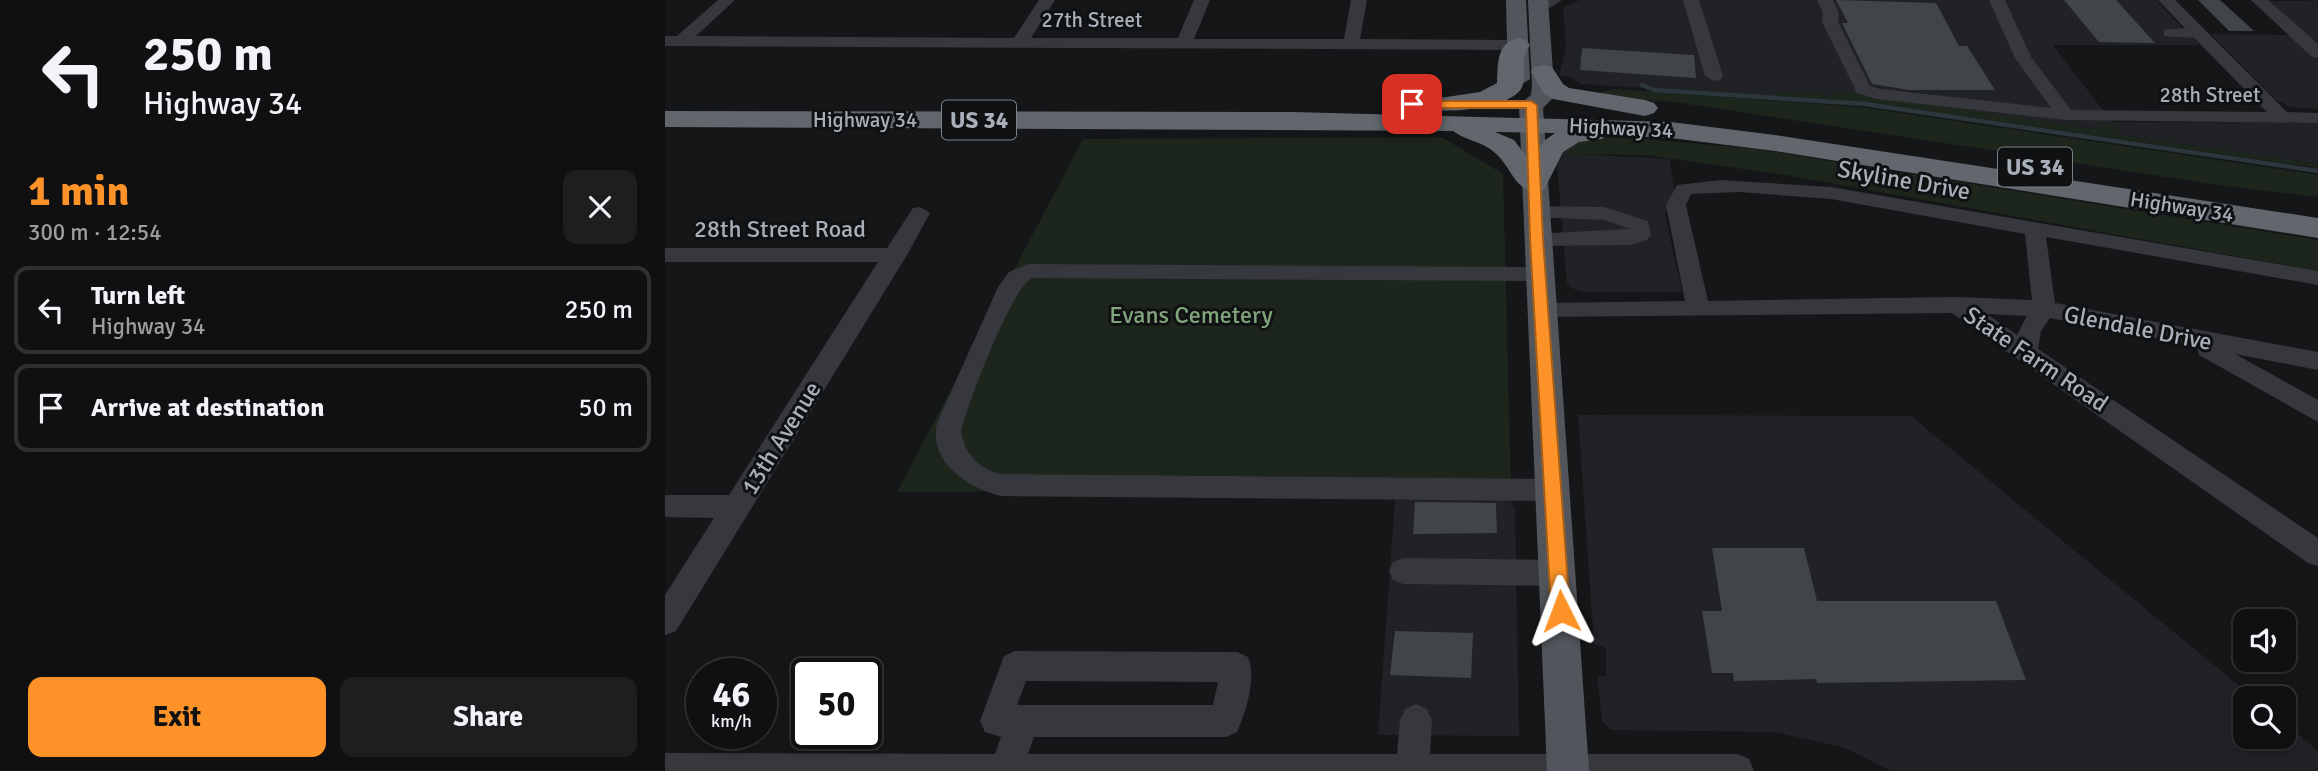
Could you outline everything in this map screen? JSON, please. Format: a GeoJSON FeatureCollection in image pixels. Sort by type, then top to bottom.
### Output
{"type":"FeatureCollection","features":[{"type":"Feature","properties":{"kind":"highway"},"geometry":{"type":"LineString","coordinates":[[1444,113],[1501,93],[1510,86],[1510,55],[1518,46]]}},
{"type":"Feature","properties":{"kind":"highway"},"geometry":{"type":"LineString","coordinates":[[1543,72],[1553,89],[1562,94],[1656,109]]}},
{"type":"Feature","properties":{"kind":"highway","name":"Highway 34"},"geometry":{"type":"LineString","coordinates":[[665,105],[1532,114],[1656,109],[1753,121],[2162,187],[2318,206]]}},
{"type":"Feature","properties":{"kind":"highway"},"geometry":{"type":"LineString","coordinates":[[1444,113],[1496,140],[1511,152],[1534,184]]}},
{"type":"Feature","properties":{"kind":"highway","name":"Highway 34"},"geometry":{"type":"LineString","coordinates":[[665,119],[1444,113]]}},
{"type":"Feature","properties":{"kind":"highway","name":"Highway 34"},"geometry":{"type":"LineString","coordinates":[[1532,114],[1729,137],[2309,226]]}},
{"type":"Feature","properties":{"kind":"highway"},"geometry":{"type":"LineString","coordinates":[[1534,184],[1550,147],[1568,136],[1583,133],[1729,137]]}},
{"type":"Feature","properties":{"kind":"main road"},"geometry":{"type":"LineString","coordinates":[[1516,0],[1520,98],[1532,114]]}},
{"type":"Feature","properties":{"kind":"main road"},"geometry":{"type":"LineString","coordinates":[[1543,5],[1542,98],[1532,114],[1534,184],[1555,490],[1568,771]]}},
{"type":"Feature","properties":{"kind":"street"},"geometry":{"type":"LineString","coordinates":[[672,41],[727,0]]}},
{"type":"Feature","properties":{"kind":"street"},"geometry":{"type":"LineString","coordinates":[[1019,43],[1047,0]]}},
{"type":"Feature","properties":{"kind":"street"},"geometry":{"type":"LineString","coordinates":[[1184,43],[1202,0]]}},
{"type":"Feature","properties":{"kind":"street"},"geometry":{"type":"LineString","coordinates":[[1350,44],[1359,0]]}},
{"type":"Feature","properties":{"kind":"street"},"geometry":{"type":"LineString","coordinates":[[1691,0],[1714,76]]}},
{"type":"Feature","properties":{"kind":"street","name":"28th Street"},"geometry":{"type":"LineString","coordinates":[[1825,0],[1831,13],[1830,22],[1863,89],[1877,94],[2102,117],[2318,118]]}},
{"type":"Feature","properties":{"kind":"street"},"geometry":{"type":"LineString","coordinates":[[1997,0],[2024,58],[2066,115]]}},
{"type":"Feature","properties":{"kind":"street"},"geometry":{"type":"LineString","coordinates":[[2166,0],[2283,118]]}},
{"type":"Feature","properties":{"kind":"street"},"geometry":{"type":"LineString","coordinates":[[2259,0],[2318,53]]}},
{"type":"Feature","properties":{"kind":"street"},"geometry":{"type":"LineString","coordinates":[[2171,33],[2199,33]]}},
{"type":"Feature","properties":{"kind":"street","name":"27th Street"},"geometry":{"type":"LineString","coordinates":[[672,41],[1518,46]]}},
{"type":"Feature","properties":{"kind":"street","name":"Skyline Drive"},"geometry":{"type":"LineString","coordinates":[[1697,307],[1676,205],[1684,189],[1751,184],[1831,193],[2318,278]]}},
{"type":"Feature","properties":{"kind":"street","name":"13th Avenue"},"geometry":{"type":"LineString","coordinates":[[665,621],[920,213]]}},
{"type":"Feature","properties":{"kind":"street"},"geometry":{"type":"LineString","coordinates":[[1536,225],[1606,214],[1628,217],[1641,226],[1680,228]]}},
{"type":"Feature","properties":{"kind":"street"},"geometry":{"type":"LineString","coordinates":[[2026,351],[2030,330],[2044,309],[2035,229]]}},
{"type":"Feature","properties":{"kind":"street","name":"28th Street Road"},"geometry":{"type":"LineString","coordinates":[[665,255],[896,255]]}},
{"type":"Feature","properties":{"kind":"street"},"geometry":{"type":"LineString","coordinates":[[1539,274],[1029,271],[1015,277],[1003,297],[947,429],[954,457],[984,482],[1001,485],[1555,490]]}},
{"type":"Feature","properties":{"kind":"street","name":"State Farm Road"},"geometry":{"type":"LineString","coordinates":[[1542,311],[1956,305],[2318,554]]}},
{"type":"Feature","properties":{"kind":"street","name":"Glendale Drive"},"geometry":{"type":"LineString","coordinates":[[1956,305],[2044,309],[2318,362]]}},
{"type":"Feature","properties":{"kind":"street"},"geometry":{"type":"LineString","coordinates":[[2188,338],[2318,412]]}},
{"type":"Feature","properties":{"kind":"street"},"geometry":{"type":"LineString","coordinates":[[665,506],[737,507]]}},
{"type":"Feature","properties":{"kind":"street"},"geometry":{"type":"LineString","coordinates":[[1403,571],[1559,573]]}},
{"type":"Feature","properties":{"kind":"street"},"geometry":{"type":"LineString","coordinates":[[1015,666],[1237,667],[1226,721],[1023,721],[996,721],[1015,666]]}},
{"type":"Feature","properties":{"kind":"street"},"geometry":{"type":"LineString","coordinates":[[1395,771],[1416,720]]}},
{"type":"Feature","properties":{"kind":"street"},"geometry":{"type":"LineString","coordinates":[[1006,770],[1023,721]]}},
{"type":"Feature","properties":{"kind":"street"},"geometry":{"type":"LineString","coordinates":[[665,770],[1737,771]]}},
{"type":"Feature","properties":{"kind":"shaded area"},"geometry":{"type":"Polygon","coordinates":[[[1580,0],[2156,0],[2199,45],[2053,45],[2112,122],[2093,129],[1867,102],[1580,84],[1570,76],[1559,77],[1566,47],[1563,7],[1580,0]]]}},
{"type":"Feature","properties":{"kind":"shaded area"},"geometry":{"type":"Polygon","coordinates":[[[2318,0],[2318,45],[2266,1],[2305,1],[2318,0]]]}},
{"type":"Feature","properties":{"kind":"shaded area"},"geometry":{"type":"Polygon","coordinates":[[[2211,34],[2289,35],[2318,60],[2318,109],[2290,107],[2275,99],[2211,34]]]}},
{"type":"Feature","properties":{"kind":"shaded area"},"geometry":{"type":"Polygon","coordinates":[[[2112,122],[2318,123],[2318,164],[2120,135],[2112,122]]]}},
{"type":"Feature","properties":{"kind":"shaded area"},"geometry":{"type":"Polygon","coordinates":[[[1556,153],[1670,159],[1674,190],[1665,215],[1682,292],[1584,292],[1571,288],[1567,283],[1556,153]]]}},
{"type":"Feature","properties":{"kind":"shaded area"},"geometry":{"type":"Polygon","coordinates":[[[1578,415],[1911,416],[2239,686],[2233,686],[2233,749],[2296,749],[2296,732],[2318,751],[2318,771],[1891,771],[1846,748],[1776,732],[1611,730],[1602,721],[1597,676],[1606,676],[1606,648],[1594,644],[1578,415]]]}},
{"type":"Feature","properties":{"kind":"shaded area"},"geometry":{"type":"Polygon","coordinates":[[[1507,495],[1515,509],[1519,736],[1378,735],[1395,500],[1507,495]]]}},
{"type":"Feature","properties":{"kind":"green space"},"geometry":{"type":"Polygon","coordinates":[[[1613,89],[1860,107],[2318,175],[2318,197],[2225,186],[1675,102],[1589,96],[1613,89]]]}},
{"type":"Feature","properties":{"kind":"green space"},"geometry":{"type":"Polygon","coordinates":[[[1776,91],[1830,95],[1852,92],[2093,129],[2112,122],[2120,135],[2318,164],[2318,168],[1865,102],[1776,96],[1776,91]]]}},
{"type":"Feature","properties":{"kind":"green space"},"geometry":{"type":"Polygon","coordinates":[[[1608,136],[1756,149],[2318,240],[2318,271],[1786,175],[1646,155],[1556,154],[1561,146],[1608,136]]]}},
{"type":"Feature","properties":{"kind":"green space","name":"Evans Cemetery"},"geometry":{"type":"Polygon","coordinates":[[[1441,137],[1503,174],[1511,490],[897,492],[1083,139],[1441,137]]]}},
{"type":"Feature","properties":{"kind":"building"},"geometry":{"type":"Polygon","coordinates":[[[1836,0],[1936,3],[1959,46],[1967,46],[1995,90],[1909,90],[1872,84],[1842,23],[1848,23],[1836,0]]]}},
{"type":"Feature","properties":{"kind":"building"},"geometry":{"type":"Polygon","coordinates":[[[2064,0],[2116,0],[2155,43],[2099,42],[2064,0]]]}},
{"type":"Feature","properties":{"kind":"building"},"geometry":{"type":"Polygon","coordinates":[[[2198,0],[2220,0],[2254,31],[2229,31],[2198,0]]]}},
{"type":"Feature","properties":{"kind":"building"},"geometry":{"type":"Polygon","coordinates":[[[1582,48],[1694,55],[1696,78],[1580,70],[1582,48]]]}},
{"type":"Feature","properties":{"kind":"building"},"geometry":{"type":"Polygon","coordinates":[[[1415,502],[1496,503],[1497,533],[1413,534],[1415,502]]]}},
{"type":"Feature","properties":{"kind":"building"},"geometry":{"type":"Polygon","coordinates":[[[1712,548],[1804,548],[1817,601],[1996,601],[2026,680],[1817,683],[1816,679],[1734,681],[1733,673],[1712,673],[1702,611],[1722,611],[1712,548]]]}},
{"type":"Feature","properties":{"kind":"building"},"geometry":{"type":"Polygon","coordinates":[[[1395,631],[1473,633],[1471,678],[1390,675],[1395,631]]]}},
{"type":"Feature","properties":{"kind":"waterway"},"geometry":{"type":"LineString","coordinates":[[1642,85],[1654,90],[1865,104],[2318,171]]}},
{"type":"Feature","properties":{"kind":"route"},"geometry":{"type":"LineString","coordinates":[[1412,104],[1531,105],[1561,611]]}}]}
